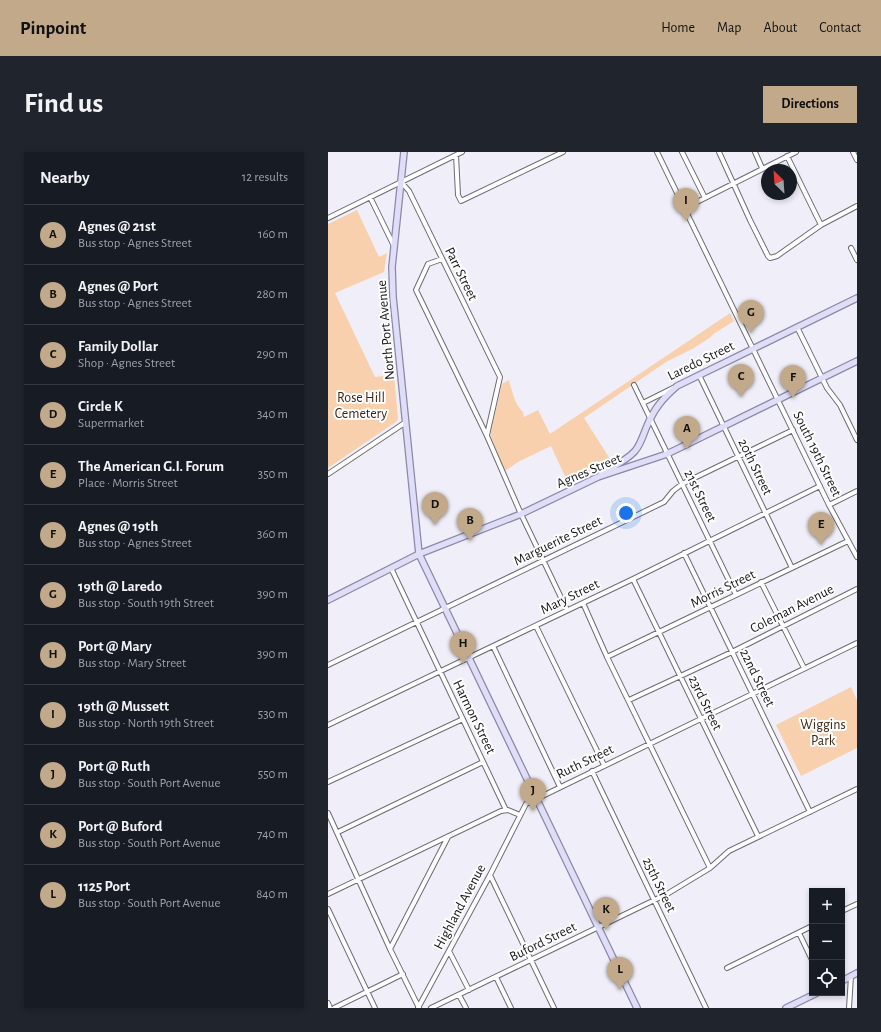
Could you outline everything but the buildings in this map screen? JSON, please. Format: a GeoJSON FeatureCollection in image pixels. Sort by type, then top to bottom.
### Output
{"type":"FeatureCollection","features":[{"type":"Feature","properties":{"kind":"main road","name":"North Port Avenue"},"geometry":{"type":"LineString","coordinates":[[404,152],[392,267],[393,297],[407,421],[419,554],[637,1008]]}},
{"type":"Feature","properties":{"kind":"main road","name":"Laredo Street"},"geometry":{"type":"LineString","coordinates":[[677,386],[857,298]]}},
{"type":"Feature","properties":{"kind":"main road","name":"Agnes Street"},"geometry":{"type":"LineString","coordinates":[[328,600],[419,554],[522,514],[598,477],[667,454],[857,361]]}},
{"type":"Feature","properties":{"kind":"main road"},"geometry":{"type":"LineString","coordinates":[[598,477],[626,459],[635,451],[642,441],[650,420],[660,402],[677,386]]}},
{"type":"Feature","properties":{"kind":"main road"},"geometry":{"type":"LineString","coordinates":[[845,979],[857,973]]}},
{"type":"Feature","properties":{"kind":"main road"},"geometry":{"type":"LineString","coordinates":[[786,1008],[811,996]]}},
{"type":"Feature","properties":{"kind":"street"},"geometry":{"type":"LineString","coordinates":[[328,218],[462,152]]}},
{"type":"Feature","properties":{"kind":"street"},"geometry":{"type":"LineString","coordinates":[[456,155],[458,195],[462,201],[563,152]]}},
{"type":"Feature","properties":{"kind":"street","name":"South 19th Street"},"geometry":{"type":"LineString","coordinates":[[658,152],[820,486],[857,557]]}},
{"type":"Feature","properties":{"kind":"street"},"geometry":{"type":"LineString","coordinates":[[682,152],[705,198]]}},
{"type":"Feature","properties":{"kind":"street"},"geometry":{"type":"LineString","coordinates":[[719,152],[770,258],[777,256],[821,225],[857,206]]}},
{"type":"Feature","properties":{"kind":"street"},"geometry":{"type":"LineString","coordinates":[[755,152],[761,166]]}},
{"type":"Feature","properties":{"kind":"street"},"geometry":{"type":"LineString","coordinates":[[770,164],[796,152]]}},
{"type":"Feature","properties":{"kind":"street"},"geometry":{"type":"LineString","coordinates":[[854,152],[857,160]]}},
{"type":"Feature","properties":{"kind":"street"},"geometry":{"type":"LineString","coordinates":[[787,156],[821,225]]}},
{"type":"Feature","properties":{"kind":"street"},"geometry":{"type":"LineString","coordinates":[[685,208],[761,169]]}},
{"type":"Feature","properties":{"kind":"street","name":"Parr Street"},"geometry":{"type":"LineString","coordinates":[[401,182],[409,191],[500,377],[487,436]]}},
{"type":"Feature","properties":{"kind":"street"},"geometry":{"type":"LineString","coordinates":[[370,197],[394,246]]}},
{"type":"Feature","properties":{"kind":"street"},"geometry":{"type":"LineString","coordinates":[[851,248],[857,260]]}},
{"type":"Feature","properties":{"kind":"street"},"geometry":{"type":"LineString","coordinates":[[442,259],[428,264],[416,290],[487,436],[567,610]]}},
{"type":"Feature","properties":{"kind":"street"},"geometry":{"type":"LineString","coordinates":[[797,327],[822,378],[855,430],[857,440]]}},
{"type":"Feature","properties":{"kind":"street","name":"20th Street"},"geometry":{"type":"LineString","coordinates":[[698,375],[792,568]]}},
{"type":"Feature","properties":{"kind":"street","name":"21st Street"},"geometry":{"type":"LineString","coordinates":[[634,385],[736,595]]}},
{"type":"Feature","properties":{"kind":"street","name":"Laredo Street"},"geometry":{"type":"LineString","coordinates":[[642,402],[677,386]]}},
{"type":"Feature","properties":{"kind":"street"},"geometry":{"type":"LineString","coordinates":[[328,474],[407,421]]}},
{"type":"Feature","properties":{"kind":"street","name":"Marguerite Street"},"geometry":{"type":"LineString","coordinates":[[328,665],[664,502],[673,491],[682,484],[793,430]]}},
{"type":"Feature","properties":{"kind":"street","name":"Mary Street"},"geometry":{"type":"LineString","coordinates":[[328,725],[633,579],[820,486]]}},
{"type":"Feature","properties":{"kind":"street"},"geometry":{"type":"LineString","coordinates":[[830,505],[857,491]]}},
{"type":"Feature","properties":{"kind":"street","name":"Morris Street"},"geometry":{"type":"LineString","coordinates":[[607,656],[848,541]]}},
{"type":"Feature","properties":{"kind":"street","name":"22nd Street"},"geometry":{"type":"LineString","coordinates":[[684,553],[810,812]]}},
{"type":"Feature","properties":{"kind":"street","name":"Harmon Street"},"geometry":{"type":"LineString","coordinates":[[391,568],[506,810]]}},
{"type":"Feature","properties":{"kind":"street","name":"23rd Street"},"geometry":{"type":"LineString","coordinates":[[633,579],[758,836]]}},
{"type":"Feature","properties":{"kind":"street"},"geometry":{"type":"LineString","coordinates":[[761,582],[804,668]]}},
{"type":"Feature","properties":{"kind":"street","name":"Coleman Avenue"},"geometry":{"type":"LineString","coordinates":[[629,700],[732,652],[857,589]]}},
{"type":"Feature","properties":{"kind":"street"},"geometry":{"type":"LineString","coordinates":[[583,603],[607,656],[710,868],[729,851],[857,789]]}},
{"type":"Feature","properties":{"kind":"street"},"geometry":{"type":"LineString","coordinates":[[536,626],[604,765]]}},
{"type":"Feature","properties":{"kind":"street","name":"Ruth Street"},"geometry":{"type":"LineString","coordinates":[[520,815],[526,804],[857,643]]}},
{"type":"Feature","properties":{"kind":"street"},"geometry":{"type":"LineString","coordinates":[[493,646],[560,787]]}},
{"type":"Feature","properties":{"kind":"street"},"geometry":{"type":"LineString","coordinates":[[328,782],[463,719]]}},
{"type":"Feature","properties":{"kind":"street"},"geometry":{"type":"LineString","coordinates":[[338,832],[483,762]]}},
{"type":"Feature","properties":{"kind":"street","name":"25th Street"},"geometry":{"type":"LineString","coordinates":[[592,771],[706,1008]]}},
{"type":"Feature","properties":{"kind":"street"},"geometry":{"type":"LineString","coordinates":[[328,894],[501,811],[506,810],[520,815]]}},
{"type":"Feature","properties":{"kind":"street"},"geometry":{"type":"LineString","coordinates":[[328,813],[338,832],[390,949],[419,1008]]}},
{"type":"Feature","properties":{"kind":"street","name":"Highland Avenue"},"geometry":{"type":"LineString","coordinates":[[419,1008],[490,875],[520,815]]}},
{"type":"Feature","properties":{"kind":"street"},"geometry":{"type":"LineString","coordinates":[[390,949],[449,837]]}},
{"type":"Feature","properties":{"kind":"street","name":"Buford Street"},"geometry":{"type":"LineString","coordinates":[[431,1008],[673,891],[710,868]]}},
{"type":"Feature","properties":{"kind":"street"},"geometry":{"type":"LineString","coordinates":[[490,875],[554,1008]]}},
{"type":"Feature","properties":{"kind":"street"},"geometry":{"type":"LineString","coordinates":[[845,910],[857,904]]}},
{"type":"Feature","properties":{"kind":"street"},"geometry":{"type":"LineString","coordinates":[[328,910],[375,1008]]}},
{"type":"Feature","properties":{"kind":"street"},"geometry":{"type":"LineString","coordinates":[[727,968],[809,928]]}},
{"type":"Feature","properties":{"kind":"street"},"geometry":{"type":"LineString","coordinates":[[799,933],[809,954]]}},
{"type":"Feature","properties":{"kind":"street"},"geometry":{"type":"LineString","coordinates":[[449,951],[469,990]]}},
{"type":"Feature","properties":{"kind":"street"},"geometry":{"type":"LineString","coordinates":[[334,1008],[403,974]]}},
{"type":"Feature","properties":{"kind":"street"},"geometry":{"type":"LineString","coordinates":[[849,1008],[851,976]]}},
{"type":"Feature","properties":{"kind":"street"},"geometry":{"type":"LineString","coordinates":[[496,977],[511,1008]]}},
{"type":"Feature","properties":{"kind":"street"},"geometry":{"type":"LineString","coordinates":[[459,995],[466,1008]]}},
{"type":"Feature","properties":{"kind":"street"},"geometry":{"type":"LineString","coordinates":[[328,1003],[330,1008]]}},
{"type":"Feature","properties":{"kind":"green space","name":"Rose Hill Cemetery"},"geometry":{"type":"Polygon","coordinates":[[[357,210],[379,257],[387,253],[384,272],[335,293],[375,377],[394,375],[398,418],[397,421],[328,468],[328,224],[357,210]]]}},
{"type":"Feature","properties":{"kind":"green space"},"geometry":{"type":"Polygon","coordinates":[[[730,313],[734,321],[694,348],[666,362],[584,418],[612,462],[568,483],[551,446],[518,462],[505,471],[491,437],[491,431],[502,384],[509,380],[514,398],[523,412],[524,417],[538,410],[550,434],[730,313]]]}},
{"type":"Feature","properties":{"kind":"green space","name":"Wiggins Park"},"geometry":{"type":"Polygon","coordinates":[[[851,687],[857,700],[857,748],[801,776],[776,725],[851,687]]]}},
{"type":"Feature","properties":{"kind":"place","name":"19th @ Mussett"},"geometry":{"type":"Point","coordinates":[686,221]}},
{"type":"Feature","properties":{"kind":"place","name":"19th @ Laredo"},"geometry":{"type":"Point","coordinates":[751,333]}},
{"type":"Feature","properties":{"kind":"place","name":"Family Dollar"},"geometry":{"type":"Point","coordinates":[741,397]}},
{"type":"Feature","properties":{"kind":"place","name":"Agnes @ 19th"},"geometry":{"type":"Point","coordinates":[793,398]}},
{"type":"Feature","properties":{"kind":"place","name":"Agnes @ 21st"},"geometry":{"type":"Point","coordinates":[687,449]}},
{"type":"Feature","properties":{"kind":"place","name":"Circle K"},"geometry":{"type":"Point","coordinates":[435,525]}},
{"type":"Feature","properties":{"kind":"place","name":"Agnes @ Port"},"geometry":{"type":"Point","coordinates":[470,541]}},
{"type":"Feature","properties":{"kind":"place","name":"The American G.I. Forum"},"geometry":{"type":"Point","coordinates":[821,545]}},
{"type":"Feature","properties":{"kind":"place","name":"Port @ Mary"},"geometry":{"type":"Point","coordinates":[463,664]}},
{"type":"Feature","properties":{"kind":"place","name":"Port @ Ruth"},"geometry":{"type":"Point","coordinates":[533,811]}},
{"type":"Feature","properties":{"kind":"place","name":"Port @ Buford"},"geometry":{"type":"Point","coordinates":[606,930]}},
{"type":"Feature","properties":{"kind":"place","name":"1125 Port"},"geometry":{"type":"Point","coordinates":[620,990]}}]}
